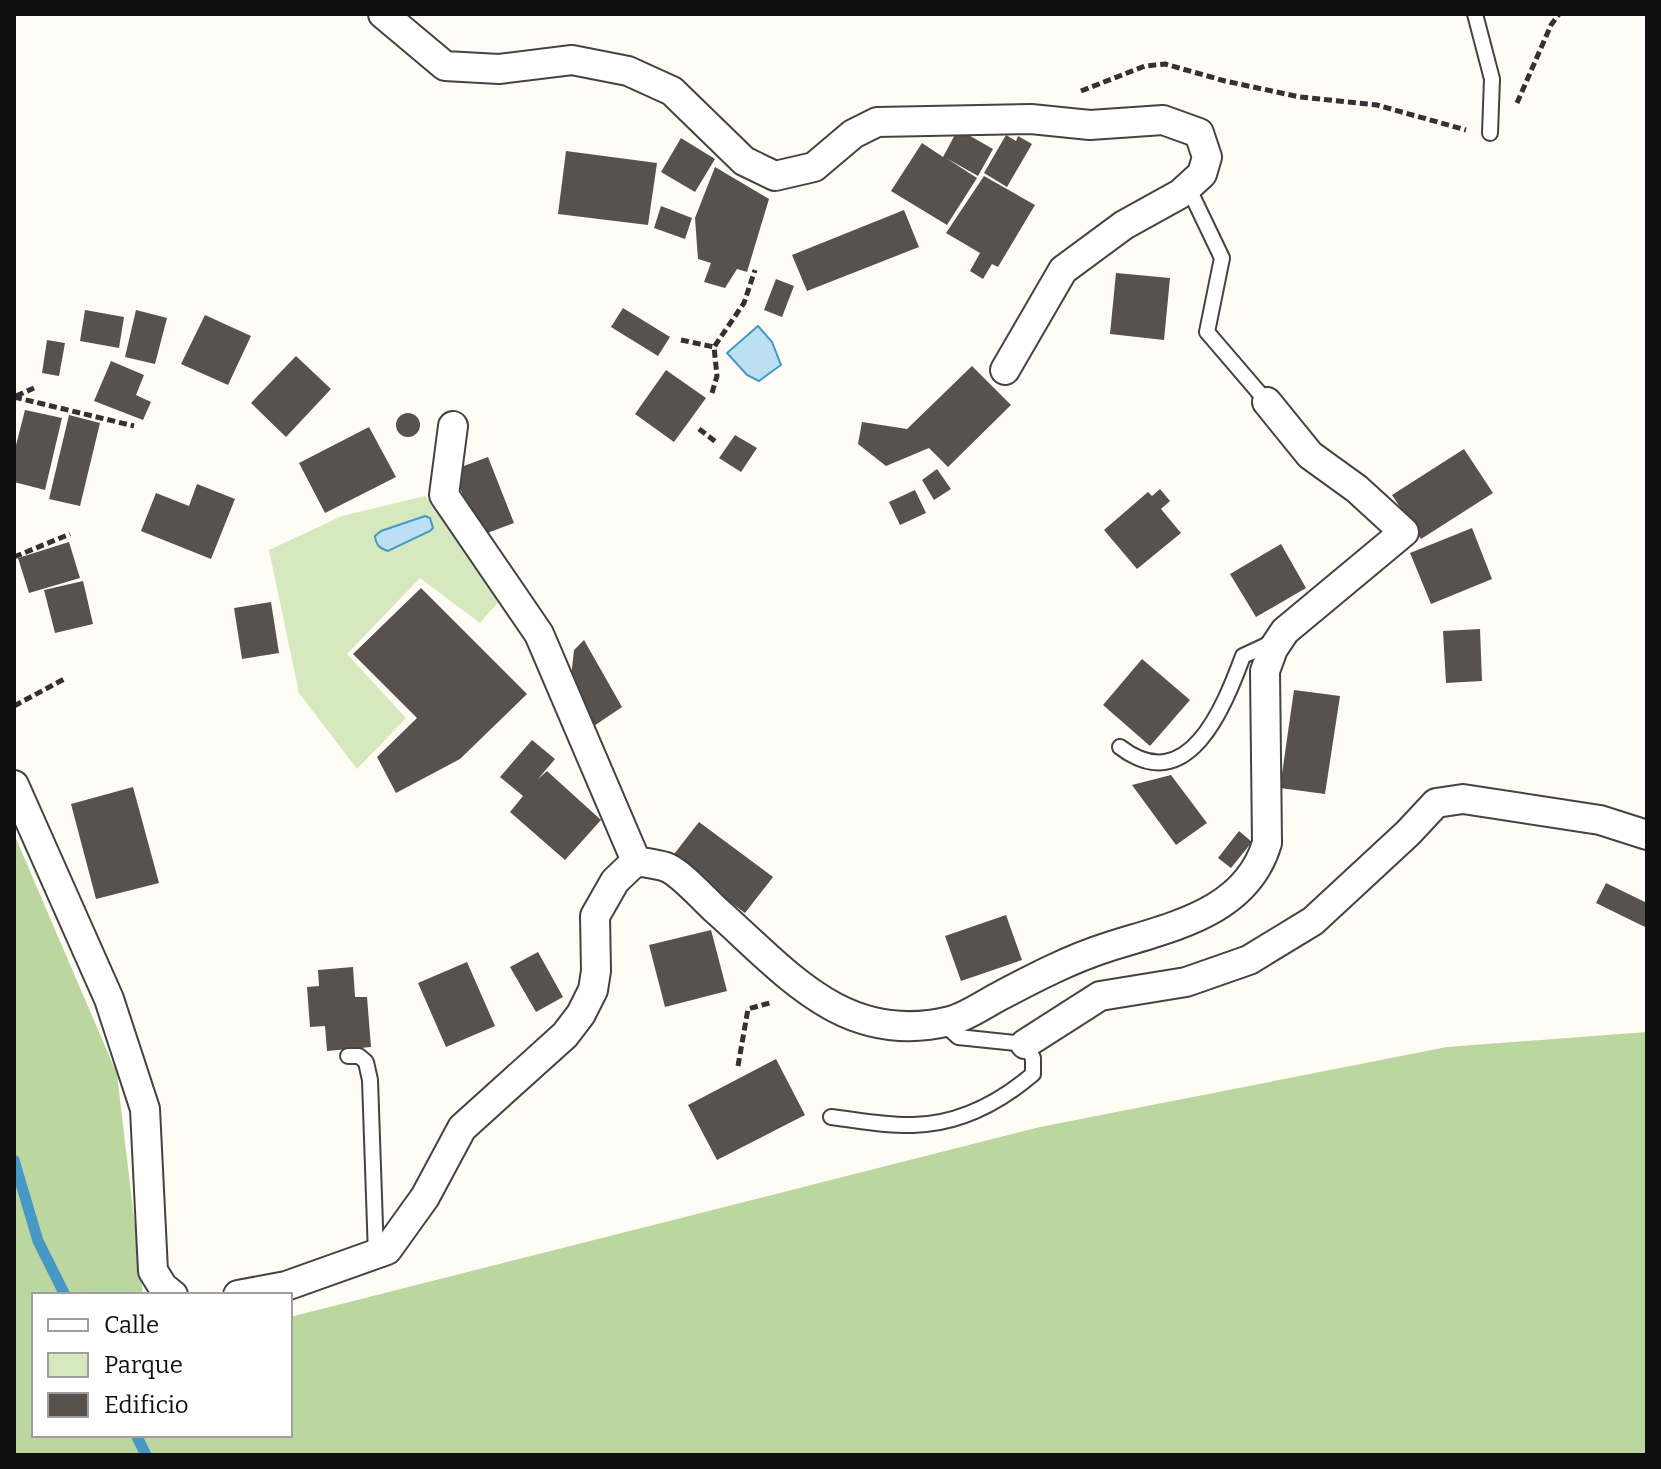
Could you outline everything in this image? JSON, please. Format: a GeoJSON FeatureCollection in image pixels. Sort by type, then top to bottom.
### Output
{"type":"FeatureCollection","features":[{"type":"Feature","properties":{"kind":"street"},"geometry":{"type":"LineString","coordinates":[[383,14],[445,66],[499,69],[572,60],[628,71],[672,91],[744,161],[775,176],[814,167],[853,134],[877,122],[1031,119],[1090,125],[1163,120],[1199,133],[1207,157],[1202,174],[1180,194],[1124,225],[1063,270],[1005,370]]}},
{"type":"Feature","properties":{"kind":"street"},"geometry":{"type":"LineString","coordinates":[[636,861],[668,867],[791,980],[845,1014],[894,1026],[925,1026],[953,1020],[1058,966],[1191,921],[1233,895],[1261,863],[1267,843],[1265,671],[1273,649],[1285,631],[1404,532],[1357,489],[1310,455],[1267,402]]}},
{"type":"Feature","properties":{"kind":"street"},"geometry":{"type":"LineString","coordinates":[[453,426],[444,495],[539,634],[636,861]]}},
{"type":"Feature","properties":{"kind":"street"},"geometry":{"type":"LineString","coordinates":[[14,785],[109,999],[135,1075],[145,1109],[153,1271],[170,1293]]}},
{"type":"Feature","properties":{"kind":"street"},"geometry":{"type":"LineString","coordinates":[[1025,1044],[1100,996],[1186,982],[1249,960],[1313,921],[1436,803],[1463,799],[1600,820],[1647,835]]}},
{"type":"Feature","properties":{"kind":"street"},"geometry":{"type":"LineString","coordinates":[[249,1293],[286,1286],[387,1250],[425,1197],[462,1128],[565,1035],[581,1014],[593,990],[596,971],[595,916],[615,881],[636,861]]}},
{"type":"Feature","properties":{"kind":"lane"},"geometry":{"type":"LineString","coordinates":[[1475,14],[1492,79],[1490,133]]}},
{"type":"Feature","properties":{"kind":"lane"},"geometry":{"type":"LineString","coordinates":[[1188,187],[1222,258],[1207,332],[1267,402]]}},
{"type":"Feature","properties":{"kind":"lane"},"geometry":{"type":"LineString","coordinates":[[1120,747],[1134,758],[1157,762],[1180,757],[1201,741],[1224,706],[1243,656],[1280,639]]}},
{"type":"Feature","properties":{"kind":"lane"},"geometry":{"type":"LineString","coordinates":[[831,1117],[913,1125],[970,1114],[1012,1091],[1033,1074],[1033,1058],[1025,1044],[958,1037],[943,1022]]}},
{"type":"Feature","properties":{"kind":"lane"},"geometry":{"type":"LineString","coordinates":[[348,1056],[359,1056],[366,1062],[370,1080],[376,1255]]}},
{"type":"Feature","properties":{"kind":"path"},"geometry":{"type":"LineString","coordinates":[[1080,92],[1145,66],[1165,64],[1255,88],[1300,97],[1377,105],[1470,131],[1490,133],[1506,124],[1551,25],[1559,14]]}},
{"type":"Feature","properties":{"kind":"path"},"geometry":{"type":"LineString","coordinates":[[712,393],[717,376],[714,347],[744,303],[755,270]]}},
{"type":"Feature","properties":{"kind":"path"},"geometry":{"type":"LineString","coordinates":[[681,340],[714,347]]}},
{"type":"Feature","properties":{"kind":"path"},"geometry":{"type":"LineString","coordinates":[[14,397],[34,388]]}},
{"type":"Feature","properties":{"kind":"path"},"geometry":{"type":"LineString","coordinates":[[14,397],[134,426]]}},
{"type":"Feature","properties":{"kind":"path"},"geometry":{"type":"LineString","coordinates":[[699,429],[716,442]]}},
{"type":"Feature","properties":{"kind":"path"},"geometry":{"type":"LineString","coordinates":[[14,557],[70,534]]}},
{"type":"Feature","properties":{"kind":"path"},"geometry":{"type":"LineString","coordinates":[[14,706],[66,678]]}},
{"type":"Feature","properties":{"kind":"path"},"geometry":{"type":"LineString","coordinates":[[738,1066],[748,1009],[775,1001],[771,959]]}},
{"type":"Feature","properties":{"kind":"green space"},"geometry":{"type":"Polygon","coordinates":[[[425,496],[501,599],[480,623],[420,578],[347,654],[406,718],[357,769],[299,693],[269,550],[342,516],[425,496]]]}},
{"type":"Feature","properties":{"kind":"green space"},"geometry":{"type":"Polygon","coordinates":[[[14,834],[117,1074],[143,1293],[32,1293],[32,1437],[292,1437],[292,1316],[1040,1127],[1447,1047],[1647,1032],[1647,1455],[14,1455],[14,834]]]}},
{"type":"Feature","properties":{"kind":"water"},"geometry":{"type":"Polygon","coordinates":[[[758,326],[772,342],[781,365],[759,381],[747,375],[727,353],[758,326]]]}},
{"type":"Feature","properties":{"kind":"water"},"geometry":{"type":"Polygon","coordinates":[[[425,516],[430,518],[433,528],[430,531],[388,551],[377,544],[375,536],[381,531],[425,516]]]}},
{"type":"Feature","properties":{"kind":"building"},"geometry":{"type":"Polygon","coordinates":[[[958,129],[993,149],[978,176],[946,158],[977,178],[947,225],[891,191],[922,143],[943,157],[958,129]]]}},
{"type":"Feature","properties":{"kind":"building"},"geometry":{"type":"Polygon","coordinates":[[[1006,135],[1016,141],[1018,136],[1032,144],[1007,187],[984,173],[1006,135]]]}},
{"type":"Feature","properties":{"kind":"building"},"geometry":{"type":"Polygon","coordinates":[[[681,138],[715,159],[695,192],[661,172],[681,138]]]}},
{"type":"Feature","properties":{"kind":"building"},"geometry":{"type":"Polygon","coordinates":[[[566,151],[657,163],[648,225],[558,214],[566,151]]]}},
{"type":"Feature","properties":{"kind":"building"},"geometry":{"type":"Polygon","coordinates":[[[715,167],[769,199],[747,272],[737,269],[725,288],[704,282],[711,263],[698,259],[695,218],[715,167]]]}},
{"type":"Feature","properties":{"kind":"building"},"geometry":{"type":"Polygon","coordinates":[[[984,176],[1035,205],[998,267],[992,264],[983,279],[970,271],[980,253],[946,233],[984,176]]]}},
{"type":"Feature","properties":{"kind":"building"},"geometry":{"type":"Polygon","coordinates":[[[661,206],[692,218],[685,239],[654,228],[661,206]]]}},
{"type":"Feature","properties":{"kind":"building"},"geometry":{"type":"Polygon","coordinates":[[[904,210],[919,247],[807,291],[792,255],[904,210]]]}},
{"type":"Feature","properties":{"kind":"building"},"geometry":{"type":"Polygon","coordinates":[[[1116,273],[1170,278],[1164,340],[1110,334],[1116,273]]]}},
{"type":"Feature","properties":{"kind":"building"},"geometry":{"type":"Polygon","coordinates":[[[776,279],[794,286],[782,317],[764,310],[776,279]]]}},
{"type":"Feature","properties":{"kind":"building"},"geometry":{"type":"Polygon","coordinates":[[[623,308],[670,337],[658,356],[611,327],[623,308]]]}},
{"type":"Feature","properties":{"kind":"building"},"geometry":{"type":"Polygon","coordinates":[[[85,310],[124,317],[119,348],[80,341],[85,310]]]}},
{"type":"Feature","properties":{"kind":"building"},"geometry":{"type":"Polygon","coordinates":[[[136,310],[167,318],[155,364],[125,357],[136,310]]]}},
{"type":"Feature","properties":{"kind":"building"},"geometry":{"type":"Polygon","coordinates":[[[205,315],[251,336],[228,385],[181,364],[205,315]]]}},
{"type":"Feature","properties":{"kind":"building"},"geometry":{"type":"Polygon","coordinates":[[[47,340],[65,343],[59,376],[42,373],[47,340]]]}},
{"type":"Feature","properties":{"kind":"building"},"geometry":{"type":"Polygon","coordinates":[[[296,356],[331,389],[286,437],[251,403],[296,356]]]}},
{"type":"Feature","properties":{"kind":"building"},"geometry":{"type":"Polygon","coordinates":[[[111,361],[144,375],[136,395],[151,402],[143,420],[94,401],[111,361]]]}},
{"type":"Feature","properties":{"kind":"building"},"geometry":{"type":"Polygon","coordinates":[[[972,366],[1011,405],[948,467],[929,448],[886,466],[858,444],[862,422],[907,429],[972,366]]]}},
{"type":"Feature","properties":{"kind":"building"},"geometry":{"type":"Polygon","coordinates":[[[666,370],[706,398],[674,442],[635,414],[666,370]]]}},
{"type":"Feature","properties":{"kind":"building"},"geometry":{"type":"Polygon","coordinates":[[[25,410],[62,418],[45,490],[14,482],[14,453],[25,410]]]}},
{"type":"Feature","properties":{"kind":"building"},"geometry":{"type":"Polygon","coordinates":[[[408,413],[416,417],[420,425],[416,433],[408,437],[400,433],[396,425],[400,417],[408,413]]]}},
{"type":"Feature","properties":{"kind":"building"},"geometry":{"type":"Polygon","coordinates":[[[69,415],[100,423],[80,506],[49,499],[69,415]]]}},
{"type":"Feature","properties":{"kind":"building"},"geometry":{"type":"Polygon","coordinates":[[[369,427],[396,477],[325,513],[299,463],[369,427]]]}},
{"type":"Feature","properties":{"kind":"building"},"geometry":{"type":"Polygon","coordinates":[[[735,435],[757,448],[741,472],[719,458],[735,435]]]}},
{"type":"Feature","properties":{"kind":"building"},"geometry":{"type":"Polygon","coordinates":[[[1464,449],[1493,493],[1421,539],[1392,495],[1464,449]]]}},
{"type":"Feature","properties":{"kind":"building"},"geometry":{"type":"Polygon","coordinates":[[[488,457],[514,523],[479,536],[453,470],[488,457]]]}},
{"type":"Feature","properties":{"kind":"building"},"geometry":{"type":"Polygon","coordinates":[[[937,469],[951,489],[934,500],[922,480],[937,469]]]}},
{"type":"Feature","properties":{"kind":"building"},"geometry":{"type":"Polygon","coordinates":[[[197,484],[235,499],[211,559],[141,531],[156,493],[189,506],[197,484]]]}},
{"type":"Feature","properties":{"kind":"building"},"geometry":{"type":"Polygon","coordinates":[[[1160,489],[1170,501],[1161,509],[1181,533],[1137,569],[1104,530],[1148,492],[1152,496],[1160,489]]]}},
{"type":"Feature","properties":{"kind":"building"},"geometry":{"type":"Polygon","coordinates":[[[915,490],[926,513],[900,525],[889,502],[915,490]]]}},
{"type":"Feature","properties":{"kind":"building"},"geometry":{"type":"Polygon","coordinates":[[[1472,528],[1492,579],[1431,604],[1410,553],[1472,528]]]}},
{"type":"Feature","properties":{"kind":"building"},"geometry":{"type":"Polygon","coordinates":[[[69,542],[80,578],[29,593],[18,558],[69,542]]]}},
{"type":"Feature","properties":{"kind":"building"},"geometry":{"type":"Polygon","coordinates":[[[1281,544],[1306,588],[1256,617],[1230,574],[1281,544]]]}},
{"type":"Feature","properties":{"kind":"building"},"geometry":{"type":"Polygon","coordinates":[[[83,581],[93,624],[55,633],[44,590],[83,581]]]}},
{"type":"Feature","properties":{"kind":"building"},"geometry":{"type":"Polygon","coordinates":[[[421,588],[527,694],[460,759],[396,793],[377,757],[417,718],[353,654],[421,588]]]}},
{"type":"Feature","properties":{"kind":"building"},"geometry":{"type":"Polygon","coordinates":[[[271,602],[279,653],[242,659],[234,608],[271,602]]]}},
{"type":"Feature","properties":{"kind":"building"},"geometry":{"type":"Polygon","coordinates":[[[1480,629],[1482,681],[1446,683],[1443,631],[1480,629]]]}},
{"type":"Feature","properties":{"kind":"building"},"geometry":{"type":"Polygon","coordinates":[[[584,640],[622,707],[591,728],[570,686],[574,650],[584,640]]]}},
{"type":"Feature","properties":{"kind":"building"},"geometry":{"type":"Polygon","coordinates":[[[1142,659],[1190,700],[1150,746],[1103,705],[1142,659]]]}},
{"type":"Feature","properties":{"kind":"building"},"geometry":{"type":"Polygon","coordinates":[[[1294,690],[1340,696],[1325,794],[1280,788],[1294,690]]]}},
{"type":"Feature","properties":{"kind":"building"},"geometry":{"type":"Polygon","coordinates":[[[532,740],[555,759],[538,779],[547,771],[601,820],[565,860],[510,812],[523,796],[500,777],[532,740]]]}},
{"type":"Feature","properties":{"kind":"building"},"geometry":{"type":"Polygon","coordinates":[[[1171,775],[1207,823],[1176,845],[1132,785],[1171,775]]]}},
{"type":"Feature","properties":{"kind":"building"},"geometry":{"type":"Polygon","coordinates":[[[133,787],[159,883],[96,899],[71,804],[133,787]]]}},
{"type":"Feature","properties":{"kind":"building"},"geometry":{"type":"Polygon","coordinates":[[[699,822],[773,877],[745,913],[671,858],[699,822]]]}},
{"type":"Feature","properties":{"kind":"building"},"geometry":{"type":"Polygon","coordinates":[[[1239,831],[1252,842],[1231,868],[1218,858],[1239,831]]]}},
{"type":"Feature","properties":{"kind":"building"},"geometry":{"type":"Polygon","coordinates":[[[1606,883],[1647,903],[1647,928],[1596,903],[1606,883]]]}},
{"type":"Feature","properties":{"kind":"building"},"geometry":{"type":"Polygon","coordinates":[[[1006,915],[1022,960],[961,981],[945,936],[1006,915]]]}},
{"type":"Feature","properties":{"kind":"building"},"geometry":{"type":"Polygon","coordinates":[[[711,930],[727,991],[665,1007],[649,945],[711,930]]]}},
{"type":"Feature","properties":{"kind":"building"},"geometry":{"type":"Polygon","coordinates":[[[538,952],[563,997],[536,1012],[510,967],[538,952]]]}},
{"type":"Feature","properties":{"kind":"building"},"geometry":{"type":"Polygon","coordinates":[[[467,962],[495,1026],[446,1047],[418,983],[467,962]]]}},
{"type":"Feature","properties":{"kind":"building"},"geometry":{"type":"Polygon","coordinates":[[[353,967],[355,997],[367,997],[371,1047],[327,1051],[325,1026],[310,1027],[307,987],[319,986],[318,970],[353,967]]]}},
{"type":"Feature","properties":{"kind":"building"},"geometry":{"type":"Polygon","coordinates":[[[776,1059],[805,1115],[717,1160],[688,1105],[776,1059]]]}},
{"type":"Feature","properties":{"kind":"waterway"},"geometry":{"type":"LineString","coordinates":[[14,1160],[38,1241],[64,1293]]}},
{"type":"Feature","properties":{"kind":"waterway"},"geometry":{"type":"LineString","coordinates":[[137,1437],[146,1455]]}}]}
